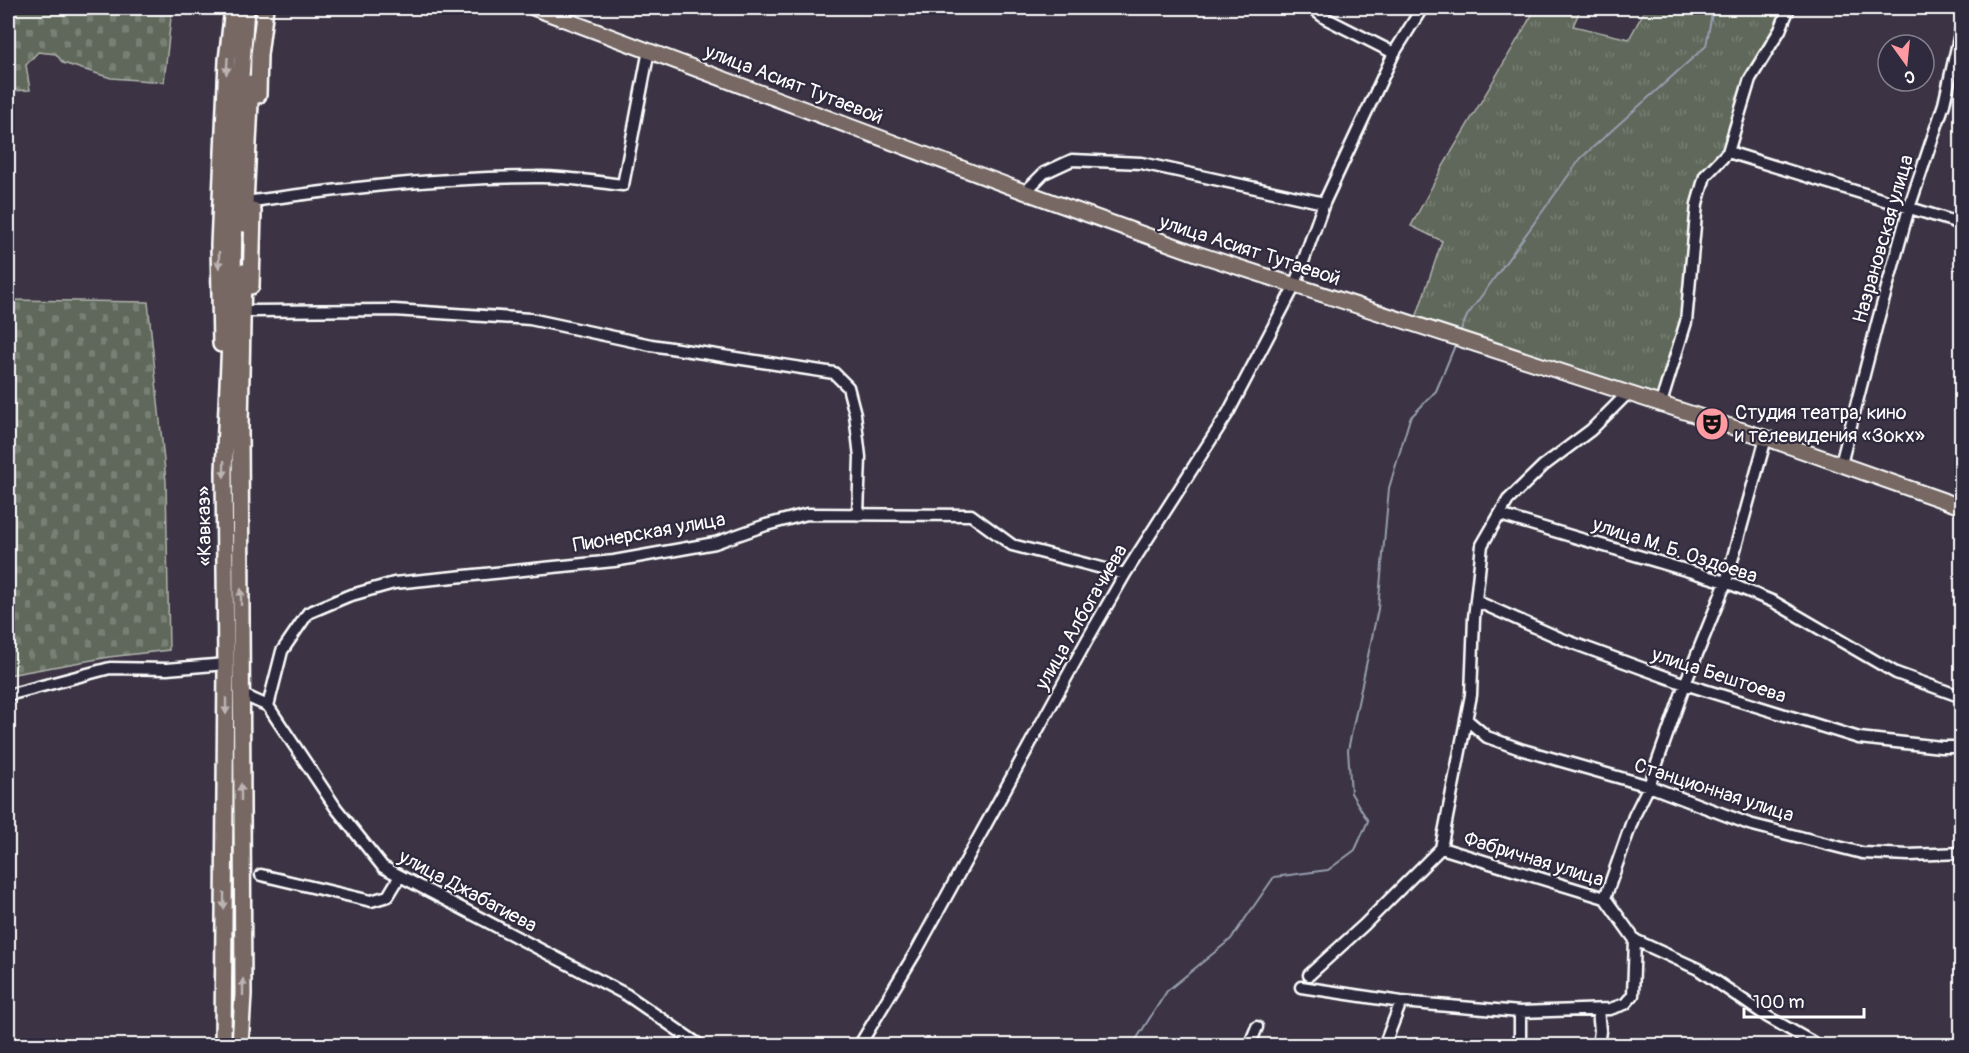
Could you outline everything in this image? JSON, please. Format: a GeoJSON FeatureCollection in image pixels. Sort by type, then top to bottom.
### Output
{"type":"FeatureCollection","features":[{"type":"Feature","properties":{"kind":"highway"},"geometry":{"type":"LineString","coordinates":[[226,410],[220,327],[219,245],[227,60],[233,8]]}},
{"type":"Feature","properties":{"kind":"highway","name":"«Кавказ»"},"geometry":{"type":"LineString","coordinates":[[240,1046],[243,994],[240,427],[235,160],[246,8]]}},
{"type":"Feature","properties":{"kind":"highway","name":"«Кавказ»"},"geometry":{"type":"LineString","coordinates":[[223,1046],[226,664],[224,471],[226,410],[257,8]]}},
{"type":"Feature","properties":{"kind":"highway"},"geometry":{"type":"LineString","coordinates":[[240,427],[250,310],[259,55],[266,8]]}},
{"type":"Feature","properties":{"kind":"main road","name":"улица Асият Тутаевой"},"geometry":{"type":"LineString","coordinates":[[534,8],[1025,192],[1294,287],[1661,403],[1962,507]]}},
{"type":"Feature","properties":{"kind":"street"},"geometry":{"type":"LineString","coordinates":[[1312,8],[1324,18],[1394,53]]}},
{"type":"Feature","properties":{"kind":"street","name":"улица Албогачиева"},"geometry":{"type":"LineString","coordinates":[[859,1046],[917,950],[1125,574],[1228,412],[1294,287],[1324,203],[1394,53],[1422,8]]}},
{"type":"Feature","properties":{"kind":"street"},"geometry":{"type":"LineString","coordinates":[[1661,403],[1686,322],[1696,204],[1705,176],[1728,152],[1750,79],[1780,30],[1789,8]]}},
{"type":"Feature","properties":{"kind":"street","name":"Назрановская улица"},"geometry":{"type":"LineString","coordinates":[[1841,464],[1909,208],[1944,104],[1962,25]]}},
{"type":"Feature","properties":{"kind":"street"},"geometry":{"type":"LineString","coordinates":[[253,201],[428,182],[527,177],[622,185],[649,50]]}},
{"type":"Feature","properties":{"kind":"street"},"geometry":{"type":"LineString","coordinates":[[1728,152],[1962,224]]}},
{"type":"Feature","properties":{"kind":"street"},"geometry":{"type":"LineString","coordinates":[[1025,192],[1044,173],[1072,160],[1141,163],[1324,203]]}},
{"type":"Feature","properties":{"kind":"street"},"geometry":{"type":"LineString","coordinates":[[250,310],[394,310],[531,319],[651,345],[834,373],[848,387],[855,414],[860,457],[858,516]]}},
{"type":"Feature","properties":{"kind":"street"},"geometry":{"type":"LineString","coordinates":[[1309,975],[1379,911],[1441,849],[1471,695],[1476,602],[1482,545],[1508,500],[1543,466],[1591,430],[1628,393]]}},
{"type":"Feature","properties":{"kind":"street"},"geometry":{"type":"LineString","coordinates":[[1605,898],[1634,816],[1649,786],[1685,684],[1726,582],[1766,438]]}},
{"type":"Feature","properties":{"kind":"street","name":"Пионерская улица"},"geometry":{"type":"LineString","coordinates":[[268,706],[282,651],[308,613],[348,596],[394,583],[614,561],[715,543],[766,525],[807,514],[971,515],[1012,545],[1125,574]]}},
{"type":"Feature","properties":{"kind":"street","name":"улица М. Б. Оздоева"},"geometry":{"type":"LineString","coordinates":[[1500,515],[1726,582],[1774,602],[1896,673],[1962,698]]}},
{"type":"Feature","properties":{"kind":"street","name":"улица Бештоева"},"geometry":{"type":"LineString","coordinates":[[1476,602],[1562,639],[1685,684],[1859,738],[1941,747],[1962,747]]}},
{"type":"Feature","properties":{"kind":"street"},"geometry":{"type":"LineString","coordinates":[[8,695],[110,668],[167,669],[226,664]]}},
{"type":"Feature","properties":{"kind":"street"},"geometry":{"type":"LineString","coordinates":[[241,694],[268,706]]}},
{"type":"Feature","properties":{"kind":"street","name":"улица Джабагиева"},"geometry":{"type":"LineString","coordinates":[[268,706],[336,808],[383,867],[627,995],[701,1046]]}},
{"type":"Feature","properties":{"kind":"street","name":"Станционная улица"},"geometry":{"type":"LineString","coordinates":[[1466,719],[1487,737],[1523,750],[1649,786],[1749,824],[1862,853],[1908,855],[1962,853]]}},
{"type":"Feature","properties":{"kind":"street","name":"Фабричная улица"},"geometry":{"type":"LineString","coordinates":[[1441,849],[1605,898],[1635,940],[1698,969],[1768,1017],[1818,1046]]}},
{"type":"Feature","properties":{"kind":"street"},"geometry":{"type":"LineString","coordinates":[[261,875],[371,902],[388,896],[400,876]]}},
{"type":"Feature","properties":{"kind":"street"},"geometry":{"type":"LineString","coordinates":[[1301,987],[1401,1002],[1520,1012],[1598,1010],[1618,1007],[1627,1003],[1632,997],[1635,940]]}},
{"type":"Feature","properties":{"kind":"street"},"geometry":{"type":"LineString","coordinates":[[1384,1046],[1401,1002]]}},
{"type":"Feature","properties":{"kind":"street"},"geometry":{"type":"LineString","coordinates":[[1598,1010],[1600,1031],[1598,1046]]}},
{"type":"Feature","properties":{"kind":"street"},"geometry":{"type":"LineString","coordinates":[[1520,1012],[1520,1046]]}},
{"type":"Feature","properties":{"kind":"street"},"geometry":{"type":"LineString","coordinates":[[1249,1046],[1257,1027]]}},
{"type":"Feature","properties":{"kind":"green space"},"geometry":{"type":"Polygon","coordinates":[[[8,8],[172,8],[164,82],[111,78],[63,63],[56,54],[38,52],[26,65],[30,90],[8,91],[8,8]]]}},
{"type":"Feature","properties":{"kind":"green space"},"geometry":{"type":"Polygon","coordinates":[[[1536,8],[1581,8],[1573,26],[1629,39],[1646,8],[1789,8],[1750,79],[1728,152],[1705,176],[1686,322],[1661,403],[1414,324],[1442,241],[1411,226],[1442,168],[1536,8]]]}},
{"type":"Feature","properties":{"kind":"green space"},"geometry":{"type":"Polygon","coordinates":[[[8,300],[148,302],[166,481],[169,650],[109,657],[8,675],[8,300]]]}},
{"type":"Feature","properties":{"kind":"waterway"},"geometry":{"type":"LineString","coordinates":[[1460,332],[1467,316],[1581,158],[1706,46],[1713,8]]}},
{"type":"Feature","properties":{"kind":"waterway"},"geometry":{"type":"LineString","coordinates":[[1132,1046],[1167,991],[1231,939],[1274,877],[1328,870],[1355,850],[1368,821],[1351,793],[1348,750],[1378,609],[1389,488],[1410,418],[1436,391],[1456,343]]}},
{"type":"Feature","properties":{"kind":"place","name":"Студия театра, кино и телевидения «Зокх»"},"geometry":{"type":"Point","coordinates":[1712,424]}}]}
